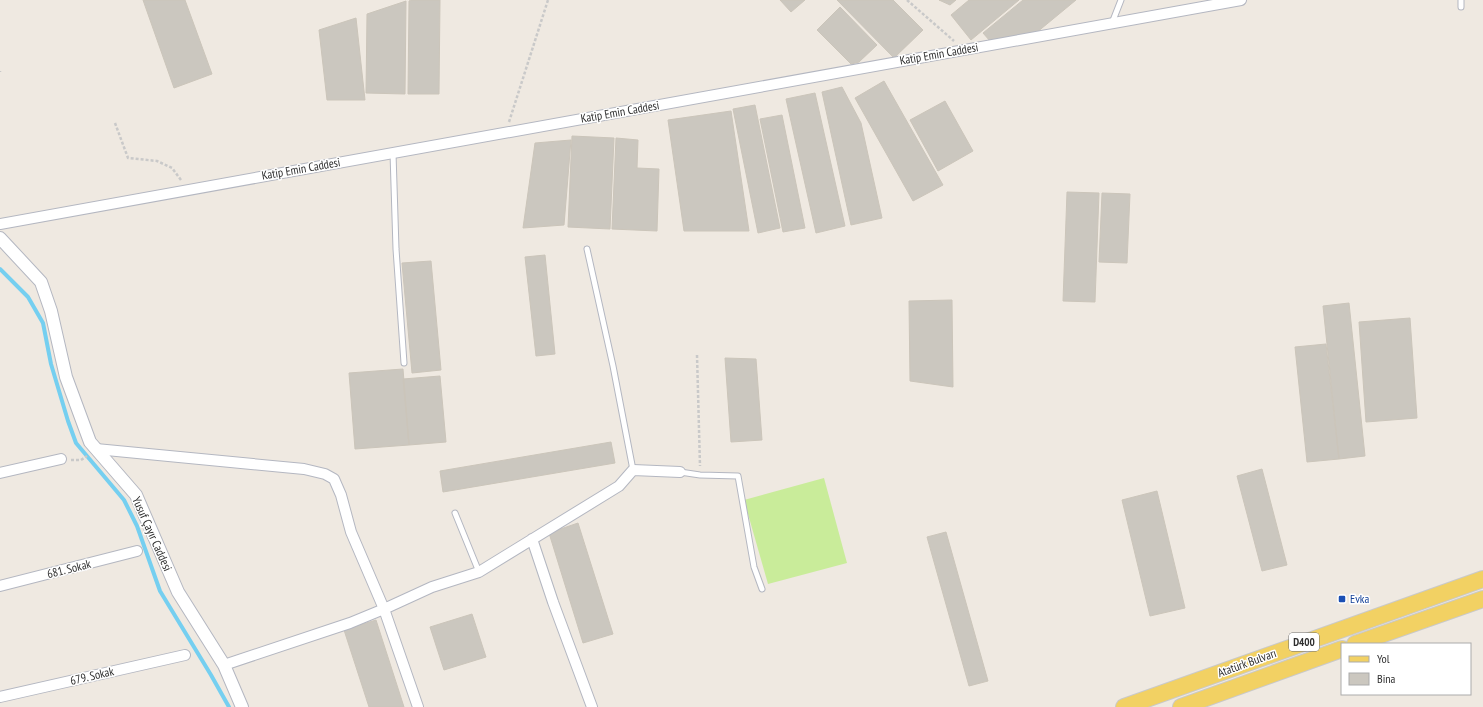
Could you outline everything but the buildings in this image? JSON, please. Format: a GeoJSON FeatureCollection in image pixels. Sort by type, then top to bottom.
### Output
{"type":"FeatureCollection","features":[{"type":"Feature","properties":{"kind":"main road","name":"Atatürk Bulvarı"},"geometry":{"type":"LineString","coordinates":[[1124,707],[1483,579]]}},
{"type":"Feature","properties":{"kind":"main road"},"geometry":{"type":"LineString","coordinates":[[1358,643],[1483,599]]}},
{"type":"Feature","properties":{"kind":"main road","name":"Atatürk Bulvarı"},"geometry":{"type":"LineString","coordinates":[[1181,707],[1341,649]]}},
{"type":"Feature","properties":{"kind":"street","name":"Katip Emin Caddesi"},"geometry":{"type":"LineString","coordinates":[[0,224],[1241,0]]}},
{"type":"Feature","properties":{"kind":"street","name":"Yusuf Çayır Caddesi"},"geometry":{"type":"LineString","coordinates":[[0,238],[41,282],[50,311],[66,377],[90,442],[136,495],[178,592],[224,665],[242,707]]}},
{"type":"Feature","properties":{"kind":"street"},"geometry":{"type":"LineString","coordinates":[[96,449],[304,469],[325,474],[334,479],[342,495],[351,532],[384,609],[418,707]]}},
{"type":"Feature","properties":{"kind":"street"},"geometry":{"type":"LineString","coordinates":[[0,473],[61,459]]}},
{"type":"Feature","properties":{"kind":"street"},"geometry":{"type":"LineString","coordinates":[[224,665],[350,623],[432,587],[479,572],[619,486],[634,470],[680,472]]}},
{"type":"Feature","properties":{"kind":"street"},"geometry":{"type":"LineString","coordinates":[[532,539],[592,707]]}},
{"type":"Feature","properties":{"kind":"street","name":"681. Sokak"},"geometry":{"type":"LineString","coordinates":[[0,586],[137,551]]}},
{"type":"Feature","properties":{"kind":"street","name":"679. Sokak"},"geometry":{"type":"LineString","coordinates":[[0,697],[185,656]]}},
{"type":"Feature","properties":{"kind":"lane"},"geometry":{"type":"LineString","coordinates":[[1112,23],[1121,0]]}},
{"type":"Feature","properties":{"kind":"lane"},"geometry":{"type":"LineString","coordinates":[[1461,0],[1461,7]]}},
{"type":"Feature","properties":{"kind":"lane"},"geometry":{"type":"LineString","coordinates":[[393,153],[396,249],[404,364]]}},
{"type":"Feature","properties":{"kind":"lane"},"geometry":{"type":"LineString","coordinates":[[587,249],[634,470]]}},
{"type":"Feature","properties":{"kind":"lane"},"geometry":{"type":"LineString","coordinates":[[680,472],[700,475],[738,476],[754,567],[762,589]]}},
{"type":"Feature","properties":{"kind":"lane"},"geometry":{"type":"LineString","coordinates":[[455,513],[479,572]]}},
{"type":"Feature","properties":{"kind":"path"},"geometry":{"type":"LineString","coordinates":[[506,132],[548,0]]}},
{"type":"Feature","properties":{"kind":"path"},"geometry":{"type":"LineString","coordinates":[[907,0],[963,50]]}},
{"type":"Feature","properties":{"kind":"path"},"geometry":{"type":"LineString","coordinates":[[115,123],[128,158],[156,161],[172,168],[189,190]]}},
{"type":"Feature","properties":{"kind":"path"},"geometry":{"type":"LineString","coordinates":[[697,355],[700,475]]}},
{"type":"Feature","properties":{"kind":"green space"},"geometry":{"type":"Polygon","coordinates":[[[824,478],[847,563],[768,584],[744,500],[824,478]]]}},
{"type":"Feature","properties":{"kind":"waterway"},"geometry":{"type":"LineString","coordinates":[[0,269],[28,297],[43,323],[51,364],[76,443],[124,500],[137,526],[160,591],[229,707]]}},
{"type":"Feature","properties":{"kind":"place","name":"Evka"},"geometry":{"type":"Point","coordinates":[1342,599]}}]}
